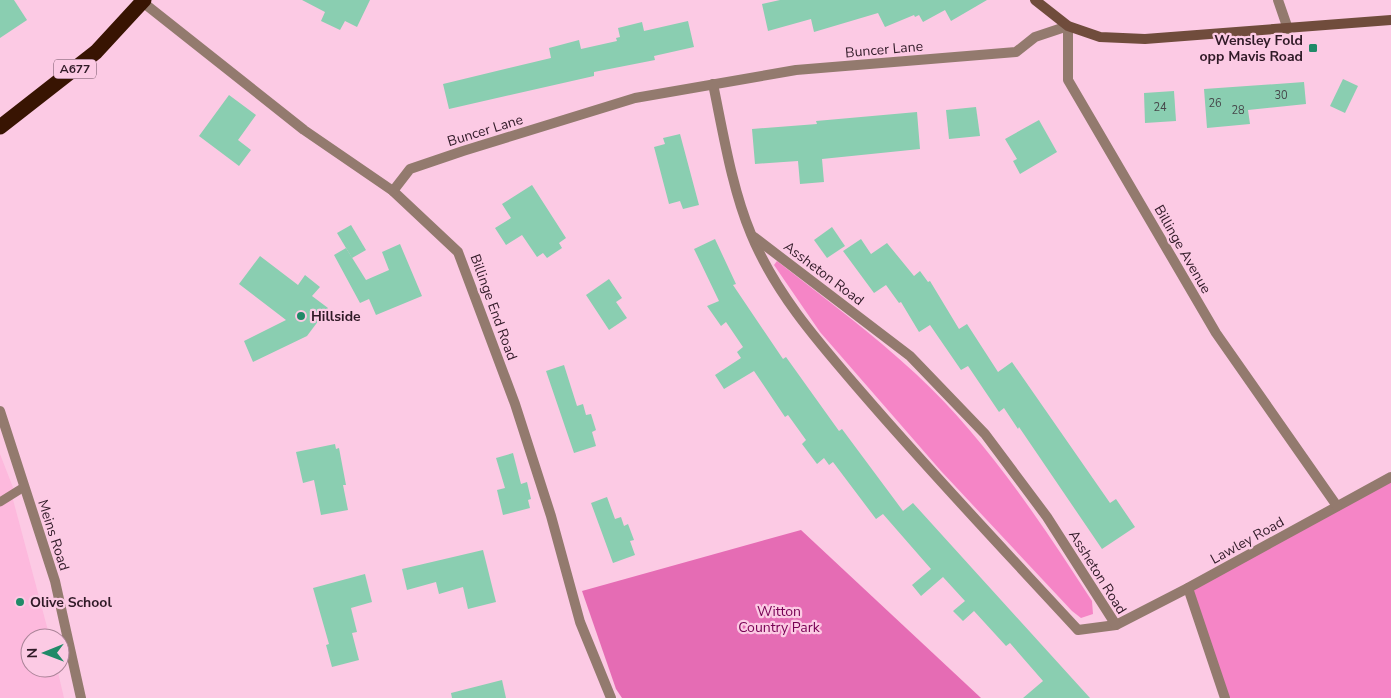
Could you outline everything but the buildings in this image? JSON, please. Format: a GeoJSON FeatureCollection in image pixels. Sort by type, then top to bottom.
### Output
{"type":"FeatureCollection","features":[{"type":"Feature","properties":{"kind":"highway","name":"A677"},"geometry":{"type":"LineString","coordinates":[[0,127],[96,52],[142,1]]}},
{"type":"Feature","properties":{"kind":"main road"},"geometry":{"type":"LineString","coordinates":[[1035,0],[1068,26],[1100,37],[1145,39],[1391,20]]}},
{"type":"Feature","properties":{"kind":"street"},"geometry":{"type":"LineString","coordinates":[[1278,0],[1288,29]]}},
{"type":"Feature","properties":{"kind":"street","name":"Billinge End Road"},"geometry":{"type":"LineString","coordinates":[[142,1],[304,130],[393,191],[458,252],[515,404],[551,516],[580,622],[611,698]]}},
{"type":"Feature","properties":{"kind":"street","name":"Buncer Lane"},"geometry":{"type":"LineString","coordinates":[[393,191],[410,170],[463,151],[635,98],[796,70],[1016,52],[1035,37],[1068,26]]}},
{"type":"Feature","properties":{"kind":"street","name":"Billinge Avenue"},"geometry":{"type":"LineString","coordinates":[[1068,26],[1068,80],[1216,333],[1337,506]]}},
{"type":"Feature","properties":{"kind":"street","name":"Assheton Road"},"geometry":{"type":"LineString","coordinates":[[713,84],[728,158],[750,234],[777,285],[810,333],[886,422],[1078,630],[1116,625],[1047,517],[985,434],[910,356],[750,234]]}},
{"type":"Feature","properties":{"kind":"street","name":"Meins Road"},"geometry":{"type":"LineString","coordinates":[[0,411],[55,582],[81,698]]}},
{"type":"Feature","properties":{"kind":"street","name":"Lawley Road"},"geometry":{"type":"LineString","coordinates":[[1116,625],[1188,588],[1391,477]]}},
{"type":"Feature","properties":{"kind":"street"},"geometry":{"type":"LineString","coordinates":[[1188,588],[1225,698]]}},
{"type":"Feature","properties":{"kind":"lane"},"geometry":{"type":"LineString","coordinates":[[0,502],[24,487]]}},
{"type":"Feature","properties":{"kind":"shaded area"},"geometry":{"type":"Polygon","coordinates":[[[777,261],[882,344],[942,399],[989,453],[1032,511],[1092,601],[1093,614],[1081,618],[1072,611],[941,471],[820,332],[774,265],[777,261]]]}},
{"type":"Feature","properties":{"kind":"shaded area","name":"Olive School"},"geometry":{"type":"Polygon","coordinates":[[[0,454],[14,490],[11,492],[47,628],[20,628],[20,678],[59,678],[64,698],[0,698],[0,454]]]}},
{"type":"Feature","properties":{"kind":"shaded area"},"geometry":{"type":"Polygon","coordinates":[[[1391,477],[1391,698],[1226,698],[1188,588],[1391,477]]]}},
{"type":"Feature","properties":{"kind":"green space","name":"Witton Country Park"},"geometry":{"type":"Polygon","coordinates":[[[801,530],[981,698],[622,698],[616,689],[582,591],[801,530]]]}},
{"type":"Feature","properties":{"kind":"place","name":"Wensley Fold opp Mavis Road"},"geometry":{"type":"Point","coordinates":[1313,48]}},
{"type":"Feature","properties":{"kind":"place","name":"Hillside"},"geometry":{"type":"Point","coordinates":[301,316]}},
{"type":"Feature","properties":{"kind":"place","name":"Olive School"},"geometry":{"type":"Point","coordinates":[20,602]}}]}
